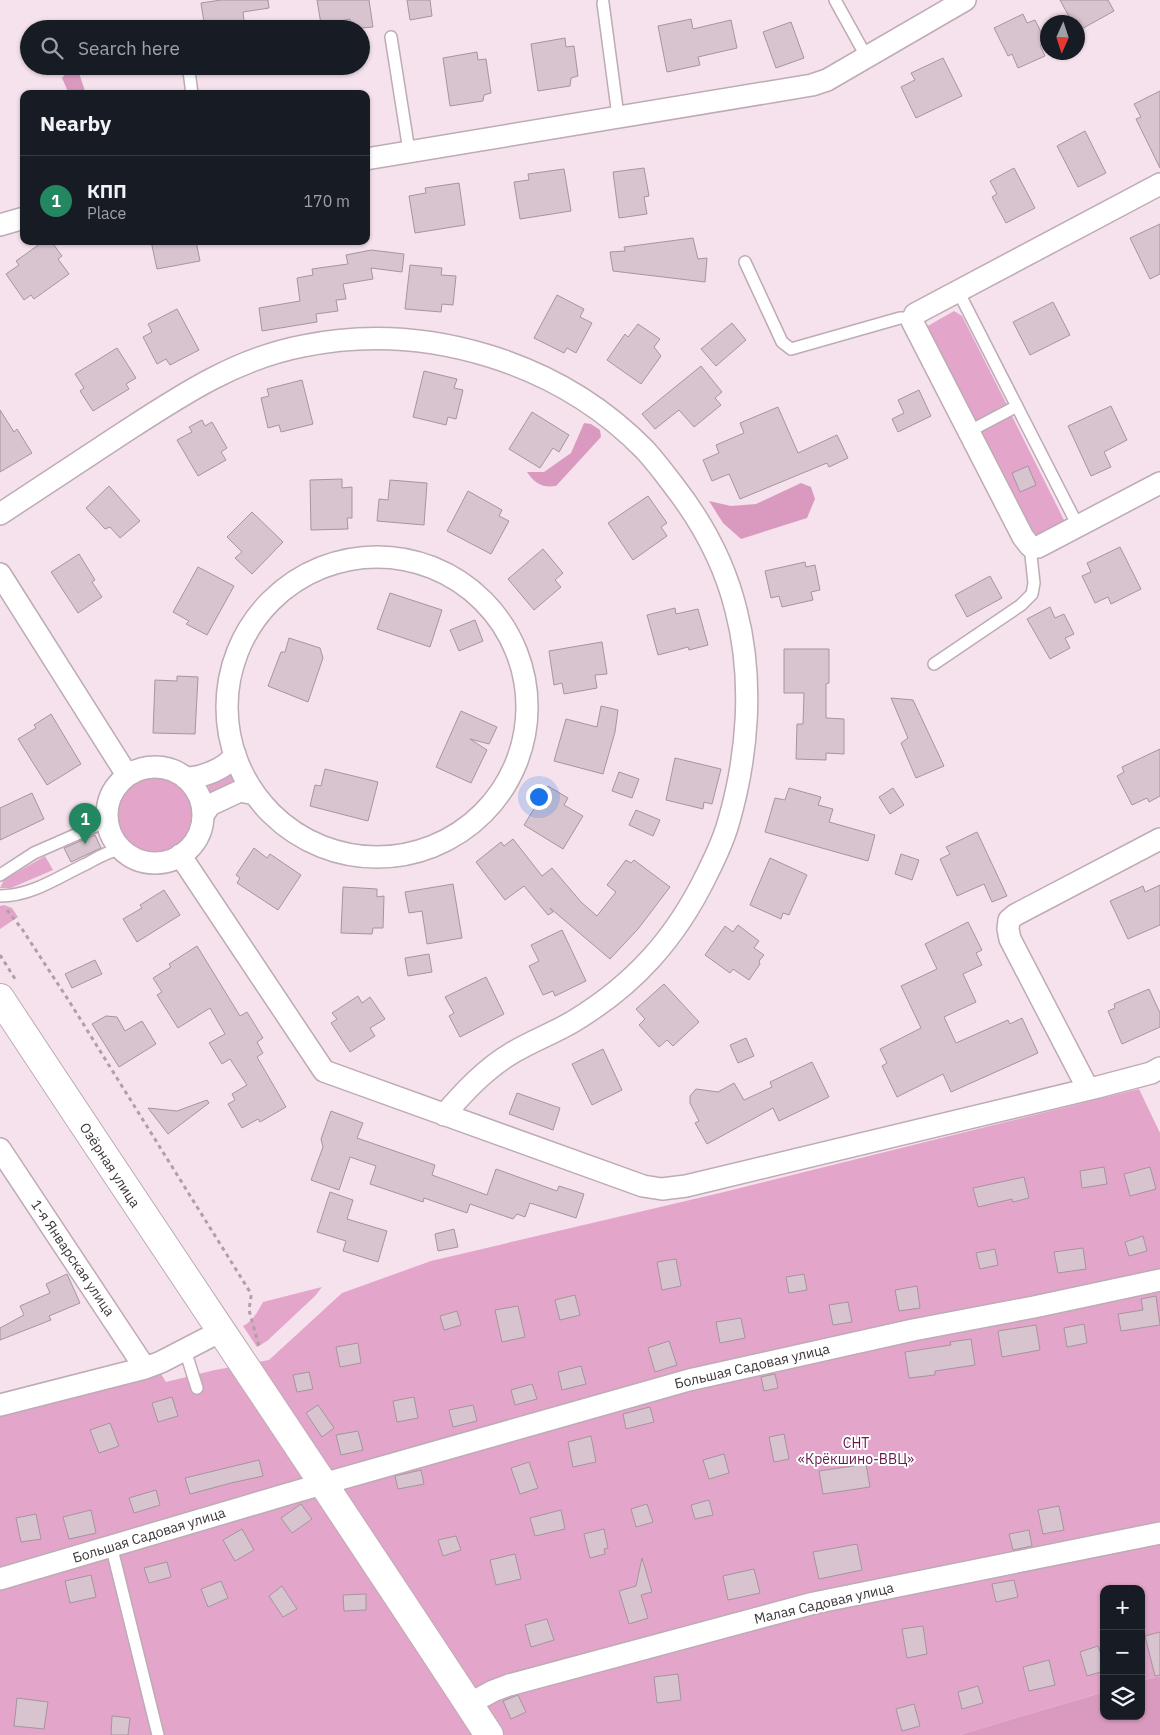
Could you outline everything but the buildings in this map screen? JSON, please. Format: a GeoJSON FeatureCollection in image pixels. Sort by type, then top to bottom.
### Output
{"type":"FeatureCollection","features":[{"type":"Feature","properties":{"kind":"main road","name":"Озёрная улица"},"geometry":{"type":"LineString","coordinates":[[0,998],[220,1331],[337,1480],[468,1704],[489,1735]]}},
{"type":"Feature","properties":{"kind":"street"},"geometry":{"type":"LineString","coordinates":[[370,158],[812,85],[827,80],[965,0]]}},
{"type":"Feature","properties":{"kind":"street"},"geometry":{"type":"LineString","coordinates":[[1160,184],[915,314],[912,321],[1023,537],[1030,546],[1038,547],[1160,483]]}},
{"type":"Feature","properties":{"kind":"street"},"geometry":{"type":"LineString","coordinates":[[0,225],[20,219]]}},
{"type":"Feature","properties":{"kind":"street"},"geometry":{"type":"LineString","coordinates":[[0,514],[189,390],[229,369],[267,354],[303,346],[367,338],[392,338],[448,346],[506,361],[540,376],[599,411],[626,433],[645,451],[686,500],[714,551],[726,578],[736,610],[745,664],[747,694],[740,779],[727,828],[706,876],[691,904],[668,940],[642,969],[611,996],[573,1022],[513,1052],[489,1069],[461,1095],[444,1115]]}},
{"type":"Feature","properties":{"kind":"street"},"geometry":{"type":"LineString","coordinates":[[377,557],[406,560],[434,568],[460,582],[482,600],[501,623],[515,649],[524,676],[527,706],[525,732],[519,757],[508,780],[493,802],[475,821],[454,836],[430,847],[405,854],[379,857],[353,855],[328,849],[304,838],[282,823],[255,794],[248,784],[235,754],[230,736],[227,706],[230,677],[238,650],[252,624],[271,601],[294,583],[320,569],[348,560],[377,557]]}},
{"type":"Feature","properties":{"kind":"street"},"geometry":{"type":"LineString","coordinates":[[0,574],[127,775]]}},
{"type":"Feature","properties":{"kind":"street"},"geometry":{"type":"LineString","coordinates":[[185,778],[198,777],[223,766],[232,760],[235,754]]}},
{"type":"Feature","properties":{"kind":"street"},"geometry":{"type":"LineString","coordinates":[[150,767],[163,767],[185,778],[193,785],[198,794],[203,815],[201,827],[190,848],[169,861],[156,863],[132,857],[121,850],[108,829],[106,817],[107,805],[111,794],[118,784],[127,775],[150,767]]}},
{"type":"Feature","properties":{"kind":"street"},"geometry":{"type":"LineString","coordinates":[[203,815],[210,805],[240,791],[255,794]]}},
{"type":"Feature","properties":{"kind":"street"},"geometry":{"type":"LineString","coordinates":[[1088,1089],[1010,939],[1009,920],[1015,915],[1160,839]]}},
{"type":"Feature","properties":{"kind":"street"},"geometry":{"type":"LineString","coordinates":[[180,855],[324,1071],[644,1186],[662,1189],[696,1184],[1088,1089],[1151,1073],[1160,1068]]}},
{"type":"Feature","properties":{"kind":"street","name":"1-я Январская улица"},"geometry":{"type":"LineString","coordinates":[[0,1149],[145,1368]]}},
{"type":"Feature","properties":{"kind":"street","name":"Большая Садовая улица"},"geometry":{"type":"LineString","coordinates":[[0,1579],[111,1545],[689,1380],[913,1330],[1160,1280]]}},
{"type":"Feature","properties":{"kind":"street"},"geometry":{"type":"LineString","coordinates":[[0,1405],[145,1368],[161,1362],[220,1331]]}},
{"type":"Feature","properties":{"kind":"street","name":"Малая Садовая улица"},"geometry":{"type":"LineString","coordinates":[[468,1704],[509,1685],[814,1603],[1160,1533]]}},
{"type":"Feature","properties":{"kind":"lane"},"geometry":{"type":"LineString","coordinates":[[835,0],[866,56]]}},
{"type":"Feature","properties":{"kind":"lane"},"geometry":{"type":"LineString","coordinates":[[603,2],[618,116]]}},
{"type":"Feature","properties":{"kind":"lane"},"geometry":{"type":"LineString","coordinates":[[391,38],[409,151]]}},
{"type":"Feature","properties":{"kind":"lane"},"geometry":{"type":"LineString","coordinates":[[190,75],[191,90]]}},
{"type":"Feature","properties":{"kind":"lane"},"geometry":{"type":"LineString","coordinates":[[746,262],[782,342],[791,349],[900,318],[913,318]]}},
{"type":"Feature","properties":{"kind":"lane"},"geometry":{"type":"LineString","coordinates":[[958,291],[1078,526]]}},
{"type":"Feature","properties":{"kind":"lane"},"geometry":{"type":"LineString","coordinates":[[968,432],[1017,406]]}},
{"type":"Feature","properties":{"kind":"lane"},"geometry":{"type":"LineString","coordinates":[[934,664],[1021,605],[1032,594],[1034,583],[1030,546]]}},
{"type":"Feature","properties":{"kind":"lane"},"geometry":{"type":"LineString","coordinates":[[0,875],[34,853],[98,825],[106,817]]}},
{"type":"Feature","properties":{"kind":"lane"},"geometry":{"type":"LineString","coordinates":[[0,896],[12,896],[28,892],[48,884],[107,853],[121,850]]}},
{"type":"Feature","properties":{"kind":"lane"},"geometry":{"type":"LineString","coordinates":[[185,1350],[197,1388]]}},
{"type":"Feature","properties":{"kind":"lane"},"geometry":{"type":"LineString","coordinates":[[111,1545],[158,1735]]}},
{"type":"Feature","properties":{"kind":"path"},"geometry":{"type":"LineString","coordinates":[[0,905],[6,909],[22,929],[250,1292],[249,1310],[260,1348]]}},
{"type":"Feature","properties":{"kind":"green space"},"geometry":{"type":"Polygon","coordinates":[[[954,311],[962,316],[1008,407],[974,425],[926,327],[954,311]]]}},
{"type":"Feature","properties":{"kind":"green space"},"geometry":{"type":"Polygon","coordinates":[[[1011,414],[1065,522],[1033,539],[977,431],[1011,414]]]}},
{"type":"Feature","properties":{"kind":"green space"},"geometry":{"type":"Polygon","coordinates":[[[229,774],[234,780],[233,785],[213,796],[208,793],[209,782],[229,774]]]}},
{"type":"Feature","properties":{"kind":"green space"},"geometry":{"type":"Polygon","coordinates":[[[154,777],[169,780],[181,789],[190,801],[193,816],[190,831],[181,843],[169,852],[154,855],[139,852],[127,843],[118,831],[115,816],[118,801],[127,789],[139,780],[154,777]]]}},
{"type":"Feature","properties":{"kind":"green space"},"geometry":{"type":"Polygon","coordinates":[[[45,856],[53,870],[11,888],[0,888],[4,880],[45,856]]]}},
{"type":"Feature","properties":{"kind":"green space"},"geometry":{"type":"Polygon","coordinates":[[[4,905],[12,908],[18,917],[0,929],[0,906],[4,905]]]}},
{"type":"Feature","properties":{"kind":"green space","name":"СНТ «Крёкшино-ВВЦ»"},"geometry":{"type":"Polygon","coordinates":[[[1139,1089],[1160,1133],[1160,1676],[1145,1680],[1145,1585],[1100,1585],[1100,1693],[959,1735],[0,1735],[0,1417],[46,1403],[161,1374],[166,1382],[215,1370],[269,1360],[342,1293],[431,1261],[724,1192],[1139,1089]]]}},
{"type":"Feature","properties":{"kind":"green space"},"geometry":{"type":"Polygon","coordinates":[[[322,1287],[315,1296],[267,1341],[257,1347],[243,1326],[252,1319],[263,1302],[322,1287]]]}},
{"type":"Feature","properties":{"kind":"shaded area"},"geometry":{"type":"Polygon","coordinates":[[[64,75],[80,75],[85,90],[67,90],[62,78],[64,75]]]}},
{"type":"Feature","properties":{"kind":"shaded area"},"geometry":{"type":"Polygon","coordinates":[[[584,423],[591,424],[600,430],[601,437],[556,486],[543,486],[533,480],[527,472],[544,472],[571,453],[584,423]]]}},
{"type":"Feature","properties":{"kind":"shaded area"},"geometry":{"type":"Polygon","coordinates":[[[801,483],[811,487],[815,499],[807,518],[741,539],[723,523],[709,501],[731,506],[756,504],[801,483]]]}},
{"type":"Feature","properties":{"kind":"shaded area"},"geometry":{"type":"Polygon","coordinates":[[[1160,1676],[1160,1735],[959,1735],[1100,1693],[1100,1720],[1145,1720],[1145,1680],[1160,1676]]]}},
{"type":"Feature","properties":{"kind":"place","name":"КПП"},"geometry":{"type":"Point","coordinates":[85,844]}}]}
